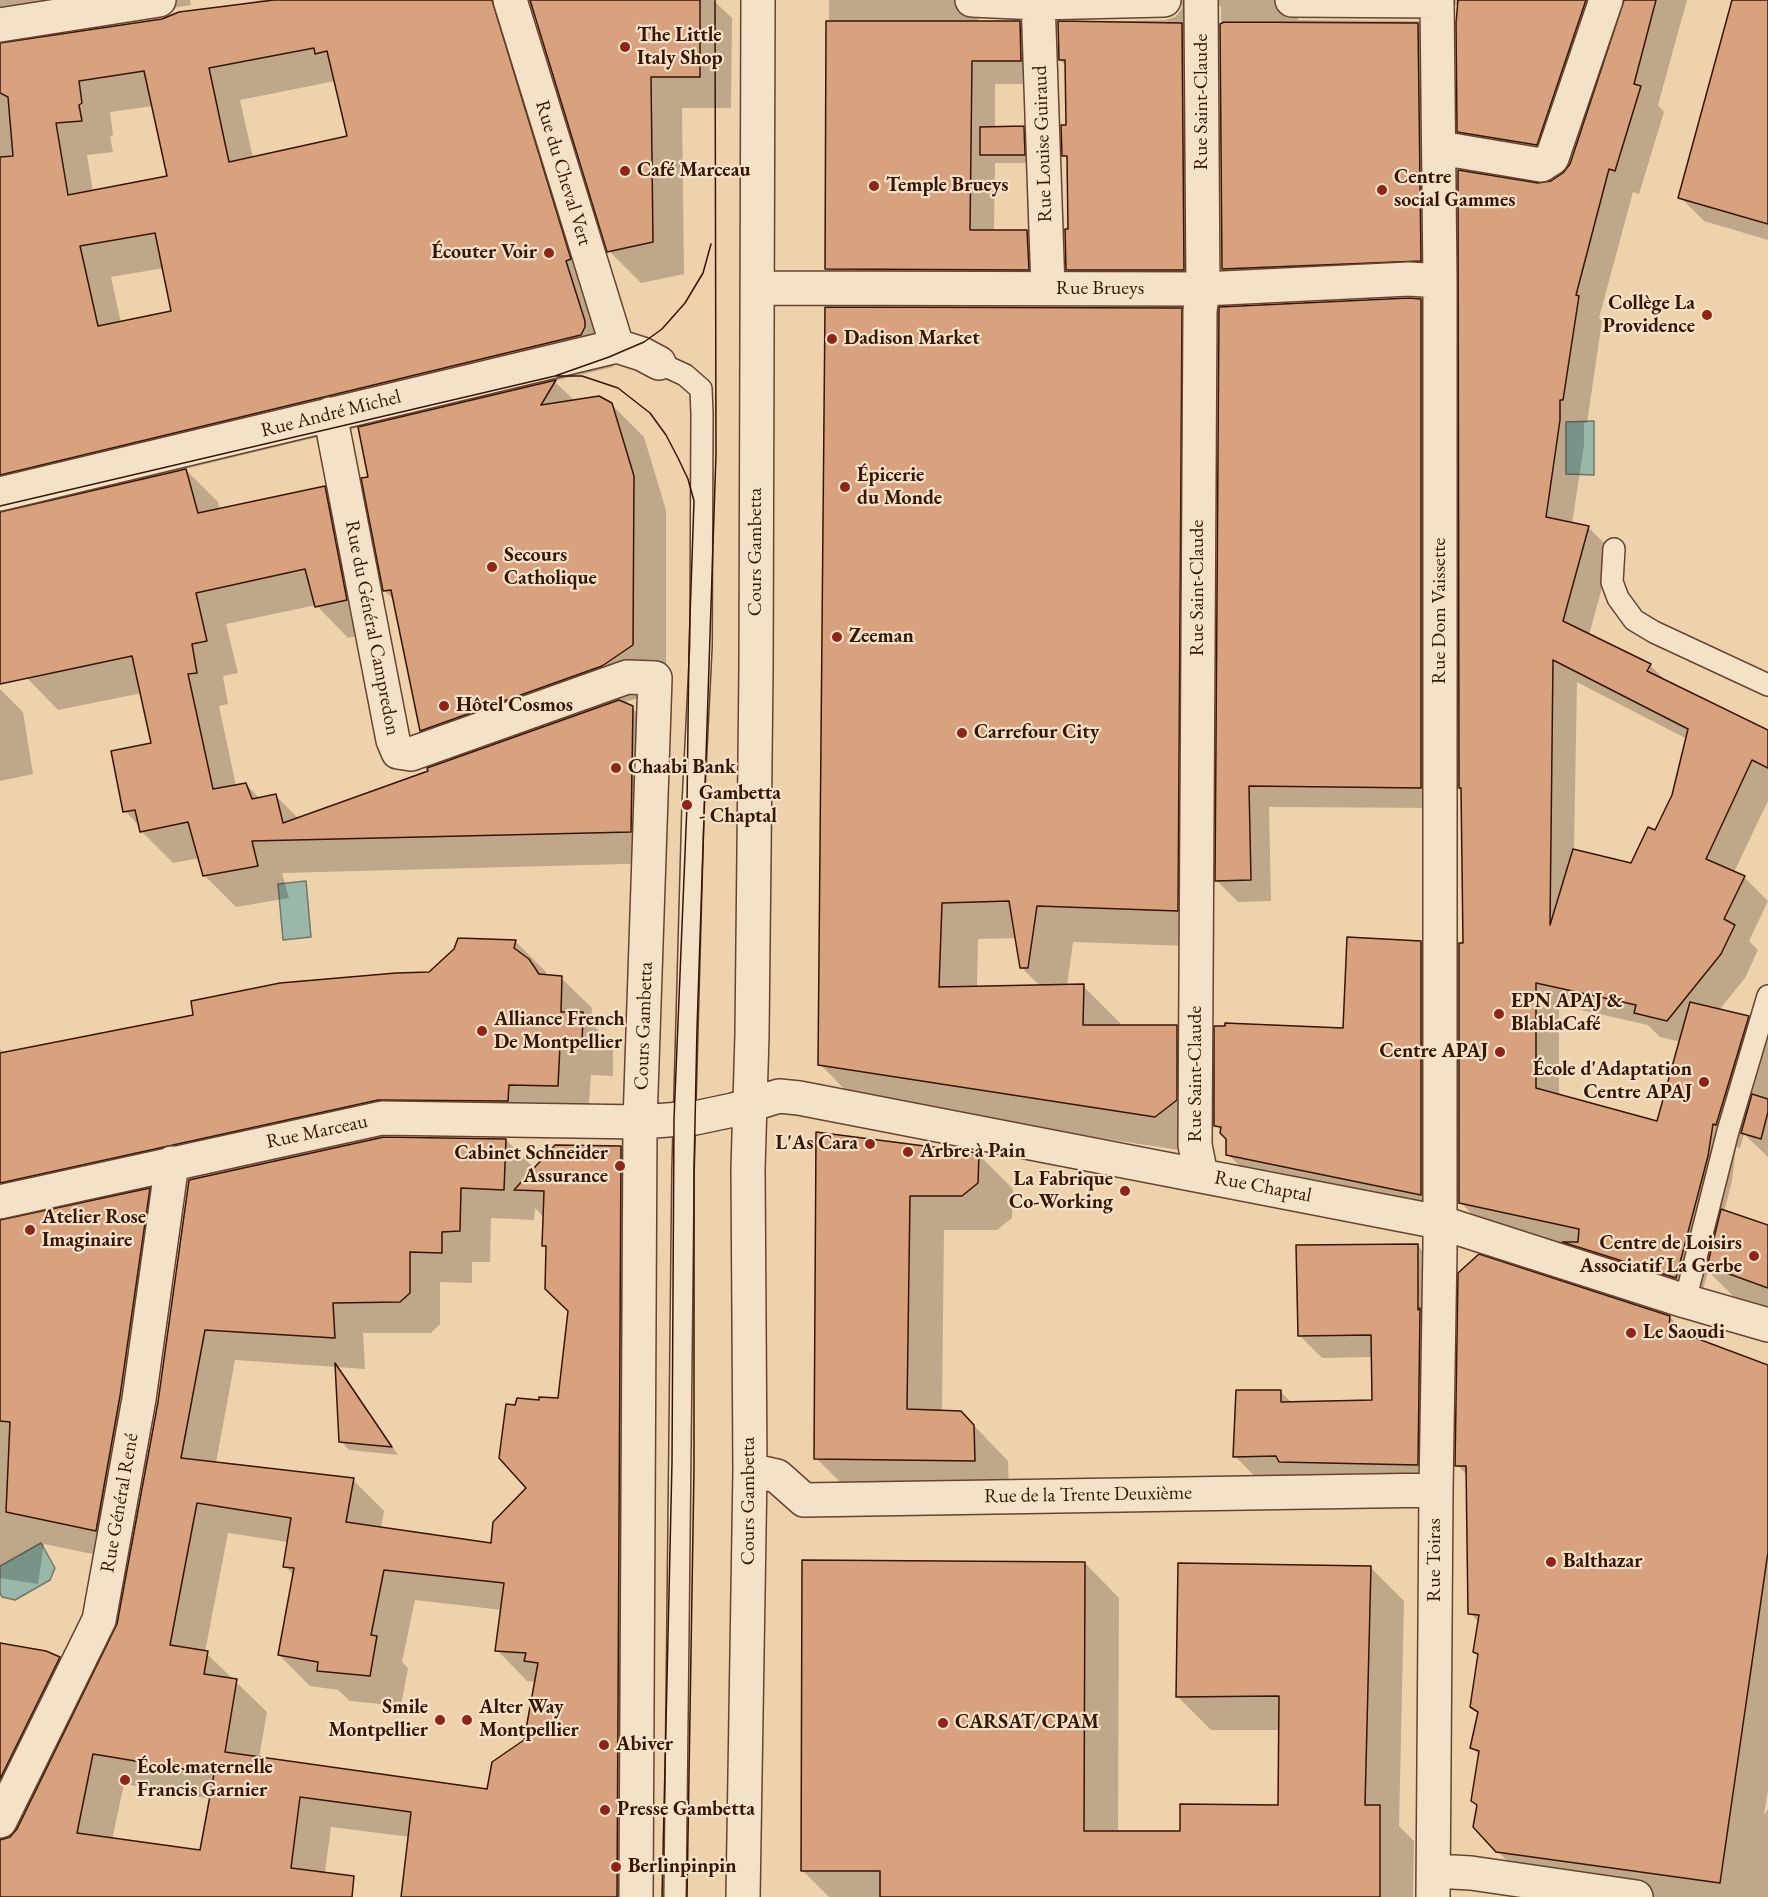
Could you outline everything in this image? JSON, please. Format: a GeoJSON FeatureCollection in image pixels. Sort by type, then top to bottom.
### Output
{"type":"FeatureCollection","features":[{"type":"Feature","properties":{"kind":"street"},"geometry":{"type":"LineString","coordinates":[[0,25],[159,0]]}},
{"type":"Feature","properties":{"kind":"street","name":"Rue du Cheval Vert"},"geometry":{"type":"LineString","coordinates":[[510,0],[617,346]]}},
{"type":"Feature","properties":{"kind":"street","name":"Cours Gambetta"},"geometry":{"type":"LineString","coordinates":[[743,1897],[750,1470],[749,1105],[755,775],[758,0]]}},
{"type":"Feature","properties":{"kind":"street"},"geometry":{"type":"LineString","coordinates":[[972,0],[1164,0]]}},
{"type":"Feature","properties":{"kind":"street","name":"Rue Saint-Claude"},"geometry":{"type":"LineString","coordinates":[[1201,0],[1203,289],[1200,322],[1195,1145],[1202,1175]]}},
{"type":"Feature","properties":{"kind":"street"},"geometry":{"type":"LineString","coordinates":[[1292,0],[1437,1]]}},
{"type":"Feature","properties":{"kind":"street"},"geometry":{"type":"LineString","coordinates":[[1440,148],[1541,165],[1552,158],[1606,0]]}},
{"type":"Feature","properties":{"kind":"street","name":"Rue Louise Guiraud"},"geometry":{"type":"LineString","coordinates":[[1038,1],[1048,288]]}},
{"type":"Feature","properties":{"kind":"street","name":"Rue Dom Vaissette"},"geometry":{"type":"LineString","coordinates":[[1437,1],[1440,148],[1439,1222]]}},
{"type":"Feature","properties":{"kind":"street","name":"Rue Brueys"},"geometry":{"type":"LineString","coordinates":[[758,288],[1203,289],[1409,279],[1440,281]]}},
{"type":"Feature","properties":{"kind":"street"},"geometry":{"type":"LineString","coordinates":[[617,346],[660,363]]}},
{"type":"Feature","properties":{"kind":"street","name":"Rue André Michel"},"geometry":{"type":"LineString","coordinates":[[0,494],[617,346]]}},
{"type":"Feature","properties":{"kind":"street","name":"Rue du Général Campredon"},"geometry":{"type":"LineString","coordinates":[[330,414],[393,740],[398,752],[411,754],[627,677],[655,678]]}},
{"type":"Feature","properties":{"kind":"street","name":"Cours Gambetta"},"geometry":{"type":"LineString","coordinates":[[636,1897],[640,1122],[655,678]]}},
{"type":"Feature","properties":{"kind":"street","name":"Rue Chaptal"},"geometry":{"type":"LineString","coordinates":[[749,1105],[779,1096],[799,1098],[1439,1222],[1685,1301],[1768,1325]]}},
{"type":"Feature","properties":{"kind":"street"},"geometry":{"type":"LineString","coordinates":[[640,1122],[696,1118],[749,1105]]}},
{"type":"Feature","properties":{"kind":"street","name":"Rue Marceau"},"geometry":{"type":"LineString","coordinates":[[0,1202],[382,1118],[640,1122]]}},
{"type":"Feature","properties":{"kind":"street","name":"Rue Général René"},"geometry":{"type":"LineString","coordinates":[[0,1821],[99,1620],[139,1399],[172,1164]]}},
{"type":"Feature","properties":{"kind":"street","name":"Rue Toiras"},"geometry":{"type":"LineString","coordinates":[[1434,1884],[1439,1222]]}},
{"type":"Feature","properties":{"kind":"street","name":"Rue de la Trente Deuxième"},"geometry":{"type":"LineString","coordinates":[[750,1470],[777,1476],[804,1500],[1436,1490]]}},
{"type":"Feature","properties":{"kind":"street"},"geometry":{"type":"LineString","coordinates":[[1434,1884],[1471,1873],[1636,1897]]}},
{"type":"Feature","properties":{"kind":"lane"},"geometry":{"type":"LineString","coordinates":[[660,363],[685,375],[701,389],[702,414],[701,646],[693,817],[684,1118],[675,1897]]}},
{"type":"Feature","properties":{"kind":"lane"},"geometry":{"type":"LineString","coordinates":[[1614,549],[1612,582],[1618,598],[1634,620],[1654,632],[1768,685]]}},
{"type":"Feature","properties":{"kind":"lane"},"geometry":{"type":"LineString","coordinates":[[1685,1301],[1728,1131],[1768,996]]}},
{"type":"Feature","properties":{"kind":"shaded area"},"geometry":{"type":"Polygon","coordinates":[[[1594,421],[1594,475],[1566,474],[1566,422],[1594,421]]]}},
{"type":"Feature","properties":{"kind":"shaded area"},"geometry":{"type":"Polygon","coordinates":[[[306,881],[311,937],[283,940],[278,884],[306,881]]]}},
{"type":"Feature","properties":{"kind":"shaded area"},"geometry":{"type":"Polygon","coordinates":[[[41,1543],[55,1568],[50,1580],[15,1600],[2,1597],[0,1566],[41,1543]]]}},
{"type":"Feature","properties":{"kind":"building"},"geometry":{"type":"Polygon","coordinates":[[[274,0],[492,0],[571,259],[566,261],[585,321],[581,335],[0,475],[0,157],[13,156],[8,97],[0,93],[0,43],[162,19],[179,12],[274,0]],[[314,48],[209,68],[229,162],[347,136],[327,51],[315,54],[314,48]],[[144,71],[79,81],[82,121],[56,123],[68,195],[167,176],[144,71]],[[155,233],[80,246],[98,326],[171,311],[155,233]]]}},
{"type":"Feature","properties":{"kind":"building"},"geometry":{"type":"Polygon","coordinates":[[[530,0],[700,0],[700,77],[651,77],[653,242],[607,252],[530,0]]]}},
{"type":"Feature","properties":{"kind":"building"},"geometry":{"type":"Polygon","coordinates":[[[1458,0],[1586,0],[1537,145],[1457,132],[1456,23],[1458,0]]]}},
{"type":"Feature","properties":{"kind":"building"},"geometry":{"type":"Polygon","coordinates":[[[1624,0],[1656,0],[1634,84],[1641,86],[1615,171],[1609,169],[1576,295],[1579,296],[1563,400],[1560,400],[1560,420],[1546,517],[1589,526],[1563,621],[1651,664],[1647,671],[1768,730],[1768,768],[1752,760],[1706,859],[1745,876],[1724,919],[1735,925],[1721,954],[1667,1021],[1634,1013],[1636,1005],[1536,983],[1536,1088],[1657,1121],[1690,1002],[1749,1016],[1716,1125],[1713,1124],[1708,1156],[1676,1278],[1562,1242],[1578,1242],[1579,1229],[1459,1203],[1459,943],[1463,943],[1461,788],[1459,788],[1458,170],[1538,183],[1551,181],[1563,173],[1570,164],[1624,0]],[[1553,660],[1550,925],[1573,849],[1631,863],[1648,827],[1655,830],[1672,795],[1688,729],[1553,660]]]}},
{"type":"Feature","properties":{"kind":"building"},"geometry":{"type":"Polygon","coordinates":[[[1732,0],[1768,0],[1768,224],[1678,198],[1732,0]]]}},
{"type":"Feature","properties":{"kind":"building"},"geometry":{"type":"Polygon","coordinates":[[[826,21],[1020,21],[1021,61],[972,61],[970,230],[1027,230],[1029,270],[825,269],[826,21]]]}},
{"type":"Feature","properties":{"kind":"building"},"geometry":{"type":"Polygon","coordinates":[[[1058,21],[1182,23],[1184,270],[1066,270],[1067,156],[1062,156],[1061,125],[1066,125],[1065,60],[1059,60],[1058,21]]]}},
{"type":"Feature","properties":{"kind":"building"},"geometry":{"type":"Polygon","coordinates":[[[1224,22],[1418,23],[1421,261],[1222,269],[1220,24],[1224,22]]]}},
{"type":"Feature","properties":{"kind":"building"},"geometry":{"type":"Polygon","coordinates":[[[1024,126],[1025,155],[980,155],[980,127],[1024,126]]]}},
{"type":"Feature","properties":{"kind":"building"},"geometry":{"type":"Polygon","coordinates":[[[1421,299],[1421,788],[1249,786],[1251,880],[1215,881],[1219,307],[1421,299]]]}},
{"type":"Feature","properties":{"kind":"building"},"geometry":{"type":"Polygon","coordinates":[[[825,307],[1182,308],[1178,911],[1037,906],[1028,968],[1020,968],[1009,901],[942,903],[939,987],[1084,984],[1083,1025],[1177,1025],[1177,1100],[1155,1117],[818,1065],[825,307]]]}},
{"type":"Feature","properties":{"kind":"building"},"geometry":{"type":"Polygon","coordinates":[[[556,380],[541,405],[599,396],[612,403],[634,476],[633,645],[602,666],[420,731],[391,590],[383,591],[361,478],[368,477],[358,427],[556,380]]]}},
{"type":"Feature","properties":{"kind":"building"},"geometry":{"type":"Polygon","coordinates":[[[186,469],[198,513],[325,486],[347,600],[315,607],[305,569],[196,593],[207,641],[192,644],[197,673],[188,674],[213,789],[246,783],[252,799],[276,794],[283,823],[428,771],[427,768],[619,700],[633,706],[631,832],[252,841],[258,866],[203,876],[188,822],[140,832],[135,810],[123,812],[111,751],[151,743],[132,656],[0,684],[0,512],[186,469]]]}},
{"type":"Feature","properties":{"kind":"building"},"geometry":{"type":"Polygon","coordinates":[[[1347,937],[1421,941],[1421,1195],[1226,1155],[1226,1139],[1220,1133],[1221,1127],[1214,1126],[1214,1026],[1225,1026],[1225,1023],[1343,1028],[1347,937]]]}},
{"type":"Feature","properties":{"kind":"building"},"geometry":{"type":"Polygon","coordinates":[[[458,938],[516,940],[514,948],[529,959],[539,974],[562,976],[561,1012],[583,1012],[582,1046],[560,1045],[558,1086],[509,1085],[508,1101],[378,1100],[0,1183],[0,1053],[193,1015],[191,1001],[280,983],[429,972],[454,949],[458,938]]]}},
{"type":"Feature","properties":{"kind":"building"},"geometry":{"type":"Polygon","coordinates":[[[1752,1094],[1768,1099],[1768,1112],[1761,1139],[1741,1133],[1752,1094]]]}},
{"type":"Feature","properties":{"kind":"building"},"geometry":{"type":"Polygon","coordinates":[[[816,1132],[979,1153],[978,1183],[962,1196],[910,1196],[907,1409],[961,1411],[974,1425],[975,1461],[814,1459],[816,1132]]]}},
{"type":"Feature","properties":{"kind":"building"},"geometry":{"type":"Polygon","coordinates":[[[384,1137],[506,1139],[504,1190],[461,1188],[460,1231],[442,1232],[442,1253],[410,1252],[410,1293],[400,1302],[333,1303],[335,1338],[205,1330],[181,1458],[354,1478],[346,1522],[491,1543],[493,1522],[526,1488],[499,1458],[506,1404],[515,1405],[517,1398],[539,1400],[539,1397],[558,1398],[568,1311],[545,1289],[546,1246],[542,1246],[544,1191],[514,1190],[555,1145],[621,1146],[617,1897],[401,1897],[411,1812],[300,1797],[291,1868],[354,1876],[352,1897],[0,1897],[0,1840],[10,1837],[17,1829],[117,1624],[158,1402],[189,1180],[384,1137]],[[197,1503],[170,1645],[208,1651],[204,1674],[237,1679],[225,1752],[487,1789],[492,1762],[524,1740],[538,1663],[524,1661],[526,1653],[495,1651],[504,1583],[384,1570],[371,1635],[377,1636],[370,1676],[317,1671],[318,1662],[278,1655],[294,1568],[283,1567],[291,1518],[197,1503]],[[93,1754],[77,1833],[200,1850],[214,1774],[93,1754]]]}},
{"type":"Feature","properties":{"kind":"building"},"geometry":{"type":"Polygon","coordinates":[[[150,1188],[120,1396],[96,1531],[6,1512],[10,1422],[0,1421],[0,1220],[150,1188]]]}},
{"type":"Feature","properties":{"kind":"building"},"geometry":{"type":"Polygon","coordinates":[[[1721,1209],[1768,1225],[1768,1288],[1721,1271],[1706,1271],[1721,1209]]]}},
{"type":"Feature","properties":{"kind":"building"},"geometry":{"type":"Polygon","coordinates":[[[1418,1244],[1418,1310],[1420,1308],[1418,1465],[1279,1462],[1276,1456],[1233,1457],[1236,1390],[1281,1390],[1281,1402],[1372,1400],[1371,1335],[1298,1336],[1296,1245],[1418,1244]]]}},
{"type":"Feature","properties":{"kind":"building"},"geometry":{"type":"Polygon","coordinates":[[[1479,1254],[1670,1316],[1669,1328],[1768,1365],[1768,1552],[1720,1883],[1496,1852],[1473,1827],[1477,1805],[1471,1801],[1479,1751],[1470,1748],[1478,1712],[1470,1707],[1478,1654],[1473,1652],[1479,1615],[1468,1614],[1466,1466],[1455,1466],[1458,1273],[1479,1254]]]}},
{"type":"Feature","properties":{"kind":"building"},"geometry":{"type":"Polygon","coordinates":[[[335,1363],[392,1447],[339,1442],[335,1363]]]}},
{"type":"Feature","properties":{"kind":"building","name":"CARSAT/CPAM"},"geometry":{"type":"Polygon","coordinates":[[[802,1560],[1085,1562],[1084,1831],[1180,1831],[1180,1804],[1278,1805],[1279,1696],[1176,1697],[1178,1563],[1371,1566],[1365,1805],[1380,1805],[1380,1897],[880,1897],[880,1871],[801,1871],[802,1560]]]}},
{"type":"Feature","properties":{"kind":"building"},"geometry":{"type":"Polygon","coordinates":[[[0,1643],[46,1651],[60,1657],[0,1779],[0,1643]]]}},
{"type":"Feature","properties":{"kind":"tram line"},"geometry":{"type":"LineString","coordinates":[[687,1897],[694,1469],[694,1170],[716,454],[715,0]]}},
{"type":"Feature","properties":{"kind":"tram line"},"geometry":{"type":"LineString","coordinates":[[0,506],[555,376],[609,357],[644,342],[662,329],[685,303],[703,273],[711,244]]}},
{"type":"Feature","properties":{"kind":"tram line"},"geometry":{"type":"LineString","coordinates":[[555,376],[582,376],[618,388],[650,413],[666,435],[678,458],[688,479],[694,501],[687,805],[674,1119],[672,1462],[662,1897]]}},
{"type":"Feature","properties":{"kind":"place","name":"The Little Italy Shop"},"geometry":{"type":"Point","coordinates":[625,47]}},
{"type":"Feature","properties":{"kind":"place","name":"Café Marceau"},"geometry":{"type":"Point","coordinates":[625,171]}},
{"type":"Feature","properties":{"kind":"place","name":"Temple Brueys"},"geometry":{"type":"Point","coordinates":[874,186]}},
{"type":"Feature","properties":{"kind":"place","name":"Centre social Gammes"},"geometry":{"type":"Point","coordinates":[1382,190]}},
{"type":"Feature","properties":{"kind":"place","name":"Écouter Voir"},"geometry":{"type":"Point","coordinates":[549,253]}},
{"type":"Feature","properties":{"kind":"place","name":"Collège La Providence"},"geometry":{"type":"Point","coordinates":[1707,315]}},
{"type":"Feature","properties":{"kind":"place","name":"Dadison Market"},"geometry":{"type":"Point","coordinates":[832,339]}},
{"type":"Feature","properties":{"kind":"place","name":"Épicerie du Monde"},"geometry":{"type":"Point","coordinates":[845,487]}},
{"type":"Feature","properties":{"kind":"place","name":"Secours Catholique"},"geometry":{"type":"Point","coordinates":[492,567]}},
{"type":"Feature","properties":{"kind":"place","name":"Zeeman"},"geometry":{"type":"Point","coordinates":[837,637]}},
{"type":"Feature","properties":{"kind":"place","name":"Hôtel Cosmos"},"geometry":{"type":"Point","coordinates":[444,706]}},
{"type":"Feature","properties":{"kind":"place","name":"Carrefour City"},"geometry":{"type":"Point","coordinates":[962,733]}},
{"type":"Feature","properties":{"kind":"place","name":"Chaabi Bank"},"geometry":{"type":"Point","coordinates":[616,768]}},
{"type":"Feature","properties":{"kind":"place","name":"Gambetta - Chaptal"},"geometry":{"type":"Point","coordinates":[687,805]}},
{"type":"Feature","properties":{"kind":"place","name":"EPN APAJ & BlablaCafé"},"geometry":{"type":"Point","coordinates":[1499,1014]}},
{"type":"Feature","properties":{"kind":"place","name":"Alliance French De Montpellier"},"geometry":{"type":"Point","coordinates":[482,1031]}},
{"type":"Feature","properties":{"kind":"place","name":"Centre APAJ"},"geometry":{"type":"Point","coordinates":[1500,1052]}},
{"type":"Feature","properties":{"kind":"place","name":"École d'Adaptation Centre APAJ"},"geometry":{"type":"Point","coordinates":[1704,1082]}},
{"type":"Feature","properties":{"kind":"place","name":"L'As Cara"},"geometry":{"type":"Point","coordinates":[870,1144]}},
{"type":"Feature","properties":{"kind":"place","name":"Arbre à Pain"},"geometry":{"type":"Point","coordinates":[908,1152]}},
{"type":"Feature","properties":{"kind":"place","name":"Cabinet Schneider Assurance"},"geometry":{"type":"Point","coordinates":[620,1166]}},
{"type":"Feature","properties":{"kind":"place","name":"La Fabrique Co-Working"},"geometry":{"type":"Point","coordinates":[1125,1191]}},
{"type":"Feature","properties":{"kind":"place","name":"Atelier Rose Imaginaire"},"geometry":{"type":"Point","coordinates":[30,1230]}},
{"type":"Feature","properties":{"kind":"place","name":"Centre de Loisirs Associatif La Gerbe"},"geometry":{"type":"Point","coordinates":[1754,1256]}},
{"type":"Feature","properties":{"kind":"place","name":"Le Saoudi"},"geometry":{"type":"Point","coordinates":[1631,1333]}},
{"type":"Feature","properties":{"kind":"place","name":"Balthazar"},"geometry":{"type":"Point","coordinates":[1551,1562]}},
{"type":"Feature","properties":{"kind":"place","name":"Smile Montpellier"},"geometry":{"type":"Point","coordinates":[440,1720]}},
{"type":"Feature","properties":{"kind":"place","name":"Alter Way Montpellier"},"geometry":{"type":"Point","coordinates":[467,1720]}},
{"type":"Feature","properties":{"kind":"place","name":"CARSAT/CPAM"},"geometry":{"type":"Point","coordinates":[943,1723]}},
{"type":"Feature","properties":{"kind":"place","name":"Abiver"},"geometry":{"type":"Point","coordinates":[604,1745]}},
{"type":"Feature","properties":{"kind":"place","name":"École maternelle Francis Garnier"},"geometry":{"type":"Point","coordinates":[125,1780]}},
{"type":"Feature","properties":{"kind":"place","name":"Presse Gambetta"},"geometry":{"type":"Point","coordinates":[605,1810]}},
{"type":"Feature","properties":{"kind":"place","name":"Berlinpinpin"},"geometry":{"type":"Point","coordinates":[616,1867]}}]}
